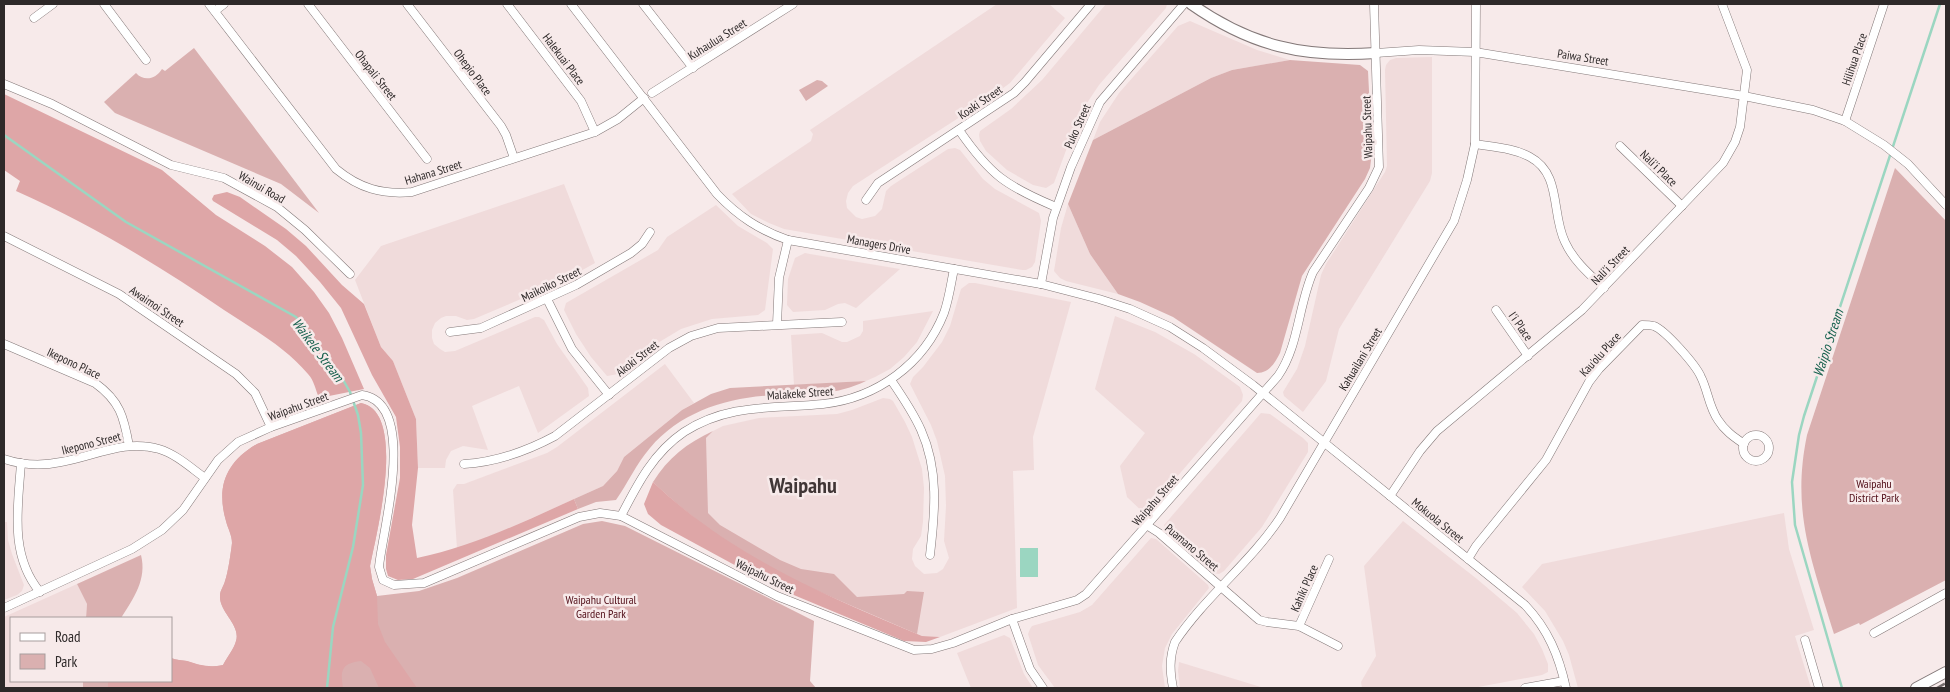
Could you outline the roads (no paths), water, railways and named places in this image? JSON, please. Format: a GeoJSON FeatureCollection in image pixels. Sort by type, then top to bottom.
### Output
{"type":"FeatureCollection","features":[{"type":"Feature","properties":{"kind":"main road","name":"Paiwa Street"},"geometry":{"type":"LineString","coordinates":[[1191,4],[1225,25],[1258,40],[1280,47],[1316,54],[1376,53]]}},
{"type":"Feature","properties":{"kind":"main road"},"geometry":{"type":"LineString","coordinates":[[1916,688],[1946,672]]}},
{"type":"Feature","properties":{"kind":"street"},"geometry":{"type":"LineString","coordinates":[[34,18],[53,4]]}},
{"type":"Feature","properties":{"kind":"street"},"geometry":{"type":"LineString","coordinates":[[104,4],[146,60]]}},
{"type":"Feature","properties":{"kind":"street","name":"Hahana Street"},"geometry":{"type":"LineString","coordinates":[[209,4],[336,169],[354,182],[374,191],[386,193],[412,192],[595,132],[618,120],[644,98]]}},
{"type":"Feature","properties":{"kind":"street"},"geometry":{"type":"LineString","coordinates":[[215,11],[224,4]]}},
{"type":"Feature","properties":{"kind":"street","name":"Ohapali Street"},"geometry":{"type":"LineString","coordinates":[[308,4],[427,159]]}},
{"type":"Feature","properties":{"kind":"street","name":"Ohepio Place"},"geometry":{"type":"LineString","coordinates":[[407,4],[501,126],[514,158]]}},
{"type":"Feature","properties":{"kind":"street","name":"Halekuai Place"},"geometry":{"type":"LineString","coordinates":[[507,4],[581,100],[595,132]]}},
{"type":"Feature","properties":{"kind":"street","name":"Managers Drive"},"geometry":{"type":"LineString","coordinates":[[571,4],[717,194],[730,208],[757,227],[788,240],[1041,284],[1099,299],[1156,320],[1190,339],[1263,393]]}},
{"type":"Feature","properties":{"kind":"street"},"geometry":{"type":"LineString","coordinates":[[643,4],[693,68]]}},
{"type":"Feature","properties":{"kind":"street","name":"Kuhaulua Street"},"geometry":{"type":"LineString","coordinates":[[652,93],[793,4]]}},
{"type":"Feature","properties":{"kind":"street","name":"Koaki Street"},"geometry":{"type":"LineString","coordinates":[[866,200],[878,183],[1014,93],[1091,4]]}},
{"type":"Feature","properties":{"kind":"street","name":"Puko Street"},"geometry":{"type":"LineString","coordinates":[[1041,284],[1056,206],[1100,102],[1184,4]]}},
{"type":"Feature","properties":{"kind":"street","name":"Waipahu Street"},"geometry":{"type":"LineString","coordinates":[[4,608],[132,549],[162,530],[183,510],[218,460],[231,446],[271,427],[356,396],[368,395],[379,402],[386,415],[392,437],[394,480],[379,568],[383,580],[388,583],[402,586],[424,582],[579,517],[600,513],[621,516],[777,596],[914,650],[932,649],[953,643],[1012,619],[1077,600],[1086,594],[1148,526],[1278,376],[1289,357],[1306,286],[1377,172],[1380,158],[1374,4]]}},
{"type":"Feature","properties":{"kind":"street","name":"Kahuailani Street"},"geometry":{"type":"LineString","coordinates":[[1172,688],[1170,666],[1175,642],[1221,586],[1272,529],[1448,233],[1461,202],[1475,144],[1476,4]]}},
{"type":"Feature","properties":{"kind":"street","name":"Nali'i Street"},"geometry":{"type":"LineString","coordinates":[[1390,496],[1420,451],[1437,431],[1582,310],[1717,170],[1728,156],[1738,136],[1747,76],[1746,64],[1722,4]]}},
{"type":"Feature","properties":{"kind":"street","name":"Hilihua Place"},"geometry":{"type":"LineString","coordinates":[[1845,121],[1884,4]]}},
{"type":"Feature","properties":{"kind":"street","name":"Paiwa Street"},"geometry":{"type":"LineString","coordinates":[[1376,53],[1419,50],[1475,52],[1744,96],[1813,110],[1845,121],[1884,145],[1901,158],[1946,205]]}},
{"type":"Feature","properties":{"kind":"street","name":"Wainui Road"},"geometry":{"type":"LineString","coordinates":[[4,84],[52,104],[171,165],[224,178],[276,207],[305,230],[350,274]]}},
{"type":"Feature","properties":{"kind":"street"},"geometry":{"type":"LineString","coordinates":[[959,130],[980,159],[999,178],[1021,192],[1056,206]]}},
{"type":"Feature","properties":{"kind":"street"},"geometry":{"type":"LineString","coordinates":[[1475,144],[1521,152],[1544,167],[1553,185],[1557,222],[1565,243],[1583,267],[1604,288]]}},
{"type":"Feature","properties":{"kind":"street","name":"Nali'i Place"},"geometry":{"type":"LineString","coordinates":[[1620,146],[1682,206]]}},
{"type":"Feature","properties":{"kind":"street","name":"Maikoiko Street"},"geometry":{"type":"LineString","coordinates":[[450,332],[482,328],[576,285],[631,254],[642,244],[650,232]]}},
{"type":"Feature","properties":{"kind":"street","name":"Awaimoi Street"},"geometry":{"type":"LineString","coordinates":[[4,236],[119,294],[236,374],[255,393],[271,427]]}},
{"type":"Feature","properties":{"kind":"street"},"geometry":{"type":"LineString","coordinates":[[777,324],[778,278],[788,240]]}},
{"type":"Feature","properties":{"kind":"street","name":"Malakeke Street"},"geometry":{"type":"LineString","coordinates":[[621,516],[643,475],[658,456],[684,432],[703,422],[719,415],[751,408],[841,402],[860,396],[892,380],[915,360],[933,335],[945,311],[954,268]]}},
{"type":"Feature","properties":{"kind":"street"},"geometry":{"type":"LineString","coordinates":[[547,299],[572,349],[609,395]]}},
{"type":"Feature","properties":{"kind":"street","name":"I'i Place"},"geometry":{"type":"LineString","coordinates":[[1496,310],[1528,356]]}},
{"type":"Feature","properties":{"kind":"street","name":"Akoki Street"},"geometry":{"type":"LineString","coordinates":[[464,464],[486,463],[546,441],[571,425],[669,348],[691,336],[718,328],[842,322]]}},
{"type":"Feature","properties":{"kind":"street","name":"Kau'olu Place"},"geometry":{"type":"LineString","coordinates":[[1468,559],[1476,546],[1546,460],[1589,382],[1599,369],[1642,325],[1657,328],[1694,363],[1716,417],[1730,434],[1744,444]]}},
{"type":"Feature","properties":{"kind":"street","name":"Ikepono Place"},"geometry":{"type":"LineString","coordinates":[[4,344],[103,389],[115,401],[120,410],[127,428],[130,446]]}},
{"type":"Feature","properties":{"kind":"street"},"geometry":{"type":"LineString","coordinates":[[892,380],[921,430],[931,460],[935,500],[930,555]]}},
{"type":"Feature","properties":{"kind":"street","name":"Mokuola Street"},"geometry":{"type":"LineString","coordinates":[[1263,393],[1513,595],[1535,616],[1551,640],[1559,660],[1565,685]]}},
{"type":"Feature","properties":{"kind":"street","name":"Ikepono Street"},"geometry":{"type":"LineString","coordinates":[[4,459],[35,464],[60,462],[130,446],[151,447],[169,453],[205,478]]}},
{"type":"Feature","properties":{"kind":"street"},"geometry":{"type":"LineString","coordinates":[[21,463],[16,522],[19,545],[26,570],[40,592]]}},
{"type":"Feature","properties":{"kind":"street","name":"Puamano Street"},"geometry":{"type":"LineString","coordinates":[[1148,526],[1260,620],[1274,624],[1299,626]]}},
{"type":"Feature","properties":{"kind":"street","name":"Kahiki Place"},"geometry":{"type":"LineString","coordinates":[[1299,626],[1329,559]]}},
{"type":"Feature","properties":{"kind":"street"},"geometry":{"type":"LineString","coordinates":[[1874,633],[1946,593]]}},
{"type":"Feature","properties":{"kind":"street"},"geometry":{"type":"LineString","coordinates":[[1012,619],[1030,670],[1043,688]]}},
{"type":"Feature","properties":{"kind":"street"},"geometry":{"type":"LineString","coordinates":[[1299,626],[1338,646]]}},
{"type":"Feature","properties":{"kind":"street"},"geometry":{"type":"LineString","coordinates":[[1805,640],[1819,688]]}},
{"type":"Feature","properties":{"kind":"street"},"geometry":{"type":"LineString","coordinates":[[1525,688],[1565,685]]}},
{"type":"Feature","properties":{"kind":"waterway","name":"Waipio Stream"},"geometry":{"type":"LineString","coordinates":[[1842,688],[1795,525],[1792,482],[1799,435],[1804,416],[1940,4]]}},
{"type":"Feature","properties":{"kind":"waterway","name":"Waikele Stream"},"geometry":{"type":"LineString","coordinates":[[4,135],[126,222],[296,317],[342,378],[350,392],[358,415],[361,433],[363,485],[353,547],[333,627],[327,688]]}},
{"type":"Feature","properties":{"kind":"railway"},"geometry":{"type":"LineString","coordinates":[[1937,688],[1946,683]]}},
{"type":"Feature","properties":{"kind":"district","name":"Waipahu"},"geometry":{"type":"Point","coordinates":[803,485]}},
{"type":"Feature","properties":{"kind":"park label","name":"Waipahu District Park"},"geometry":{"type":"Point","coordinates":[1874,490]}},
{"type":"Feature","properties":{"kind":"park label","name":"Waipahu Cultural Garden Park"},"geometry":{"type":"Point","coordinates":[601,606]}}]}
